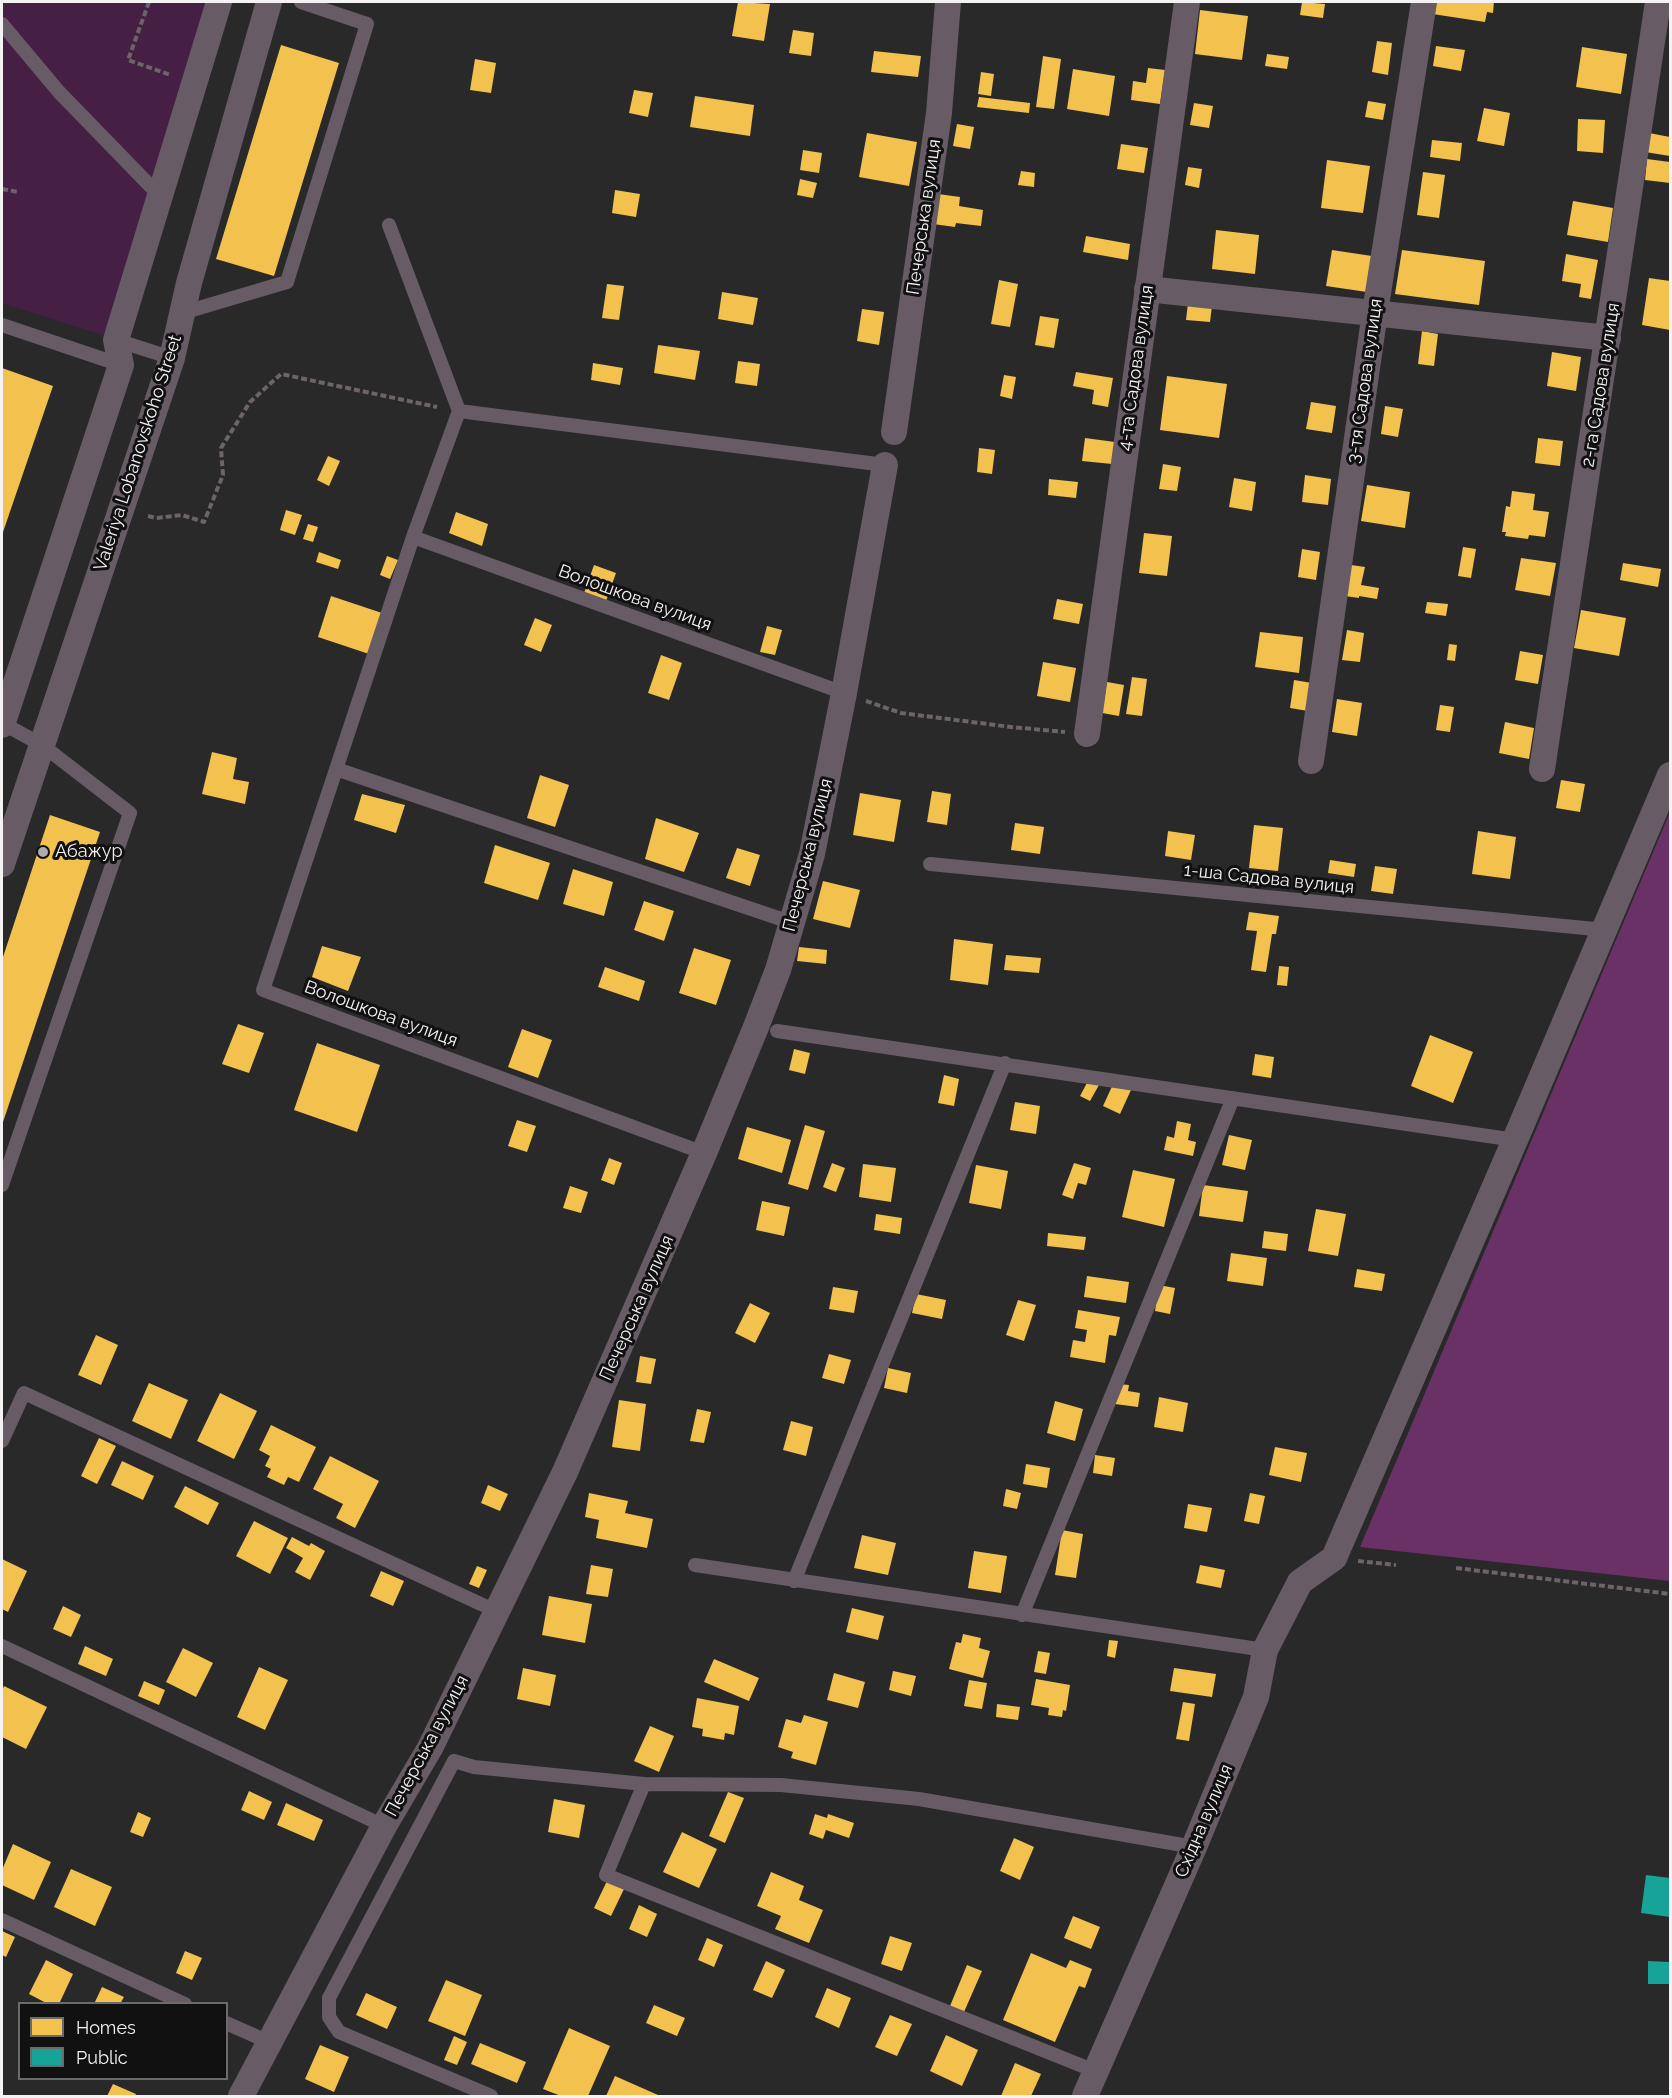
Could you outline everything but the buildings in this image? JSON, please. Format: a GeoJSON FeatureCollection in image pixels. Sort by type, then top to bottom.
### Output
{"type":"FeatureCollection","features":[{"type":"Feature","properties":{"kind":"street"},"geometry":{"type":"LineString","coordinates":[[2,724],[121,365],[116,340],[219,2]]}},
{"type":"Feature","properties":{"kind":"street","name":"Valeriya Lobanovskoho Street"},"geometry":{"type":"LineString","coordinates":[[2,864],[172,358],[189,283],[269,2]]}},
{"type":"Feature","properties":{"kind":"street","name":"Печерська вулиця"},"geometry":{"type":"LineString","coordinates":[[894,432],[939,113],[948,2]]}},
{"type":"Feature","properties":{"kind":"street","name":"4-та Садова вулиця"},"geometry":{"type":"LineString","coordinates":[[1087,734],[1187,2]]}},
{"type":"Feature","properties":{"kind":"street","name":"3-тя Садова вулиця"},"geometry":{"type":"LineString","coordinates":[[1311,761],[1375,312],[1424,2]]}},
{"type":"Feature","properties":{"kind":"street","name":"2-га Садова вулиця"},"geometry":{"type":"LineString","coordinates":[[1542,769],[1658,2]]}},
{"type":"Feature","properties":{"kind":"street"},"geometry":{"type":"LineString","coordinates":[[1147,289],[1608,338]]}},
{"type":"Feature","properties":{"kind":"street","name":"Печерська вулиця"},"geometry":{"type":"LineString","coordinates":[[241,2097],[384,1826],[430,1748],[565,1472],[704,1153],[756,1027],[778,970],[812,854],[885,465]]}},
{"type":"Feature","properties":{"kind":"street"},"geometry":{"type":"LineString","coordinates":[[1334,1558],[1671,775]]}},
{"type":"Feature","properties":{"kind":"street","name":"Східна вулиця"},"geometry":{"type":"LineString","coordinates":[[1085,2097],[1256,1697],[1265,1650],[1300,1582],[1334,1558]]}},
{"type":"Feature","properties":{"kind":"lane"},"geometry":{"type":"LineString","coordinates":[[182,313],[287,282],[368,24],[301,2]]}},
{"type":"Feature","properties":{"kind":"lane"},"geometry":{"type":"LineString","coordinates":[[2,24],[59,92],[160,196]]}},
{"type":"Feature","properties":{"kind":"lane"},"geometry":{"type":"LineString","coordinates":[[389,225],[459,411],[885,465]]}},
{"type":"Feature","properties":{"kind":"lane"},"geometry":{"type":"LineString","coordinates":[[2,325],[121,365]]}},
{"type":"Feature","properties":{"kind":"lane"},"geometry":{"type":"LineString","coordinates":[[116,340],[172,358]]}},
{"type":"Feature","properties":{"kind":"lane","name":"Волошкова вулиця"},"geometry":{"type":"LineString","coordinates":[[459,411],[413,537],[263,990],[704,1153]]}},
{"type":"Feature","properties":{"kind":"lane","name":"Волошкова вулиця"},"geometry":{"type":"LineString","coordinates":[[413,537],[844,693]]}},
{"type":"Feature","properties":{"kind":"lane"},"geometry":{"type":"LineString","coordinates":[[2,724],[42,745],[130,813],[2,1185]]}},
{"type":"Feature","properties":{"kind":"lane"},"geometry":{"type":"LineString","coordinates":[[336,768],[793,923]]}},
{"type":"Feature","properties":{"kind":"lane","name":"1-ша Садова вулиця"},"geometry":{"type":"LineString","coordinates":[[930,864],[1605,930]]}},
{"type":"Feature","properties":{"kind":"lane"},"geometry":{"type":"LineString","coordinates":[[777,1031],[1515,1140]]}},
{"type":"Feature","properties":{"kind":"lane"},"geometry":{"type":"LineString","coordinates":[[794,1581],[1005,1063]]}},
{"type":"Feature","properties":{"kind":"lane"},"geometry":{"type":"LineString","coordinates":[[1022,1615],[1233,1098]]}},
{"type":"Feature","properties":{"kind":"lane"},"geometry":{"type":"LineString","coordinates":[[2,1442],[24,1393],[496,1611]]}},
{"type":"Feature","properties":{"kind":"lane"},"geometry":{"type":"LineString","coordinates":[[695,1566],[1265,1650]]}},
{"type":"Feature","properties":{"kind":"lane"},"geometry":{"type":"LineString","coordinates":[[2,1646],[384,1826]]}},
{"type":"Feature","properties":{"kind":"lane"},"geometry":{"type":"LineString","coordinates":[[491,2097],[339,2032],[329,2017],[329,1998],[454,1761],[474,1767],[644,1784],[781,1785],[919,1799],[1194,1846]]}},
{"type":"Feature","properties":{"kind":"lane"},"geometry":{"type":"LineString","coordinates":[[644,1784],[606,1875],[1095,2072]]}},
{"type":"Feature","properties":{"kind":"lane"},"geometry":{"type":"LineString","coordinates":[[2,1920],[181,2002]]}},
{"type":"Feature","properties":{"kind":"lane"},"geometry":{"type":"LineString","coordinates":[[228,2024],[269,2042]]}},
{"type":"Feature","properties":{"kind":"path"},"geometry":{"type":"LineString","coordinates":[[149,2],[128,60],[194,83]]}},
{"type":"Feature","properties":{"kind":"path"},"geometry":{"type":"LineString","coordinates":[[2,189],[18,192]]}},
{"type":"Feature","properties":{"kind":"path"},"geometry":{"type":"LineString","coordinates":[[148,516],[156,518],[182,516],[204,522],[223,475],[221,448],[250,402],[281,374],[459,411]]}},
{"type":"Feature","properties":{"kind":"path"},"geometry":{"type":"LineString","coordinates":[[844,693],[901,713],[1011,728],[1087,734]]}},
{"type":"Feature","properties":{"kind":"path"},"geometry":{"type":"LineString","coordinates":[[1334,1558],[1396,1565]]}},
{"type":"Feature","properties":{"kind":"path"},"geometry":{"type":"LineString","coordinates":[[1456,1568],[1671,1594]]}},
{"type":"Feature","properties":{"kind":"shaded area"},"geometry":{"type":"Polygon","coordinates":[[[2,2],[208,2],[106,336],[2,303],[2,2]]]}},
{"type":"Feature","properties":{"kind":"shaded area"},"geometry":{"type":"Polygon","coordinates":[[[1670,812],[1670,1581],[1360,1547],[1670,812]]]}},
{"type":"Feature","properties":{"kind":"place","name":"Абажур"},"geometry":{"type":"Point","coordinates":[43,852]}}]}
